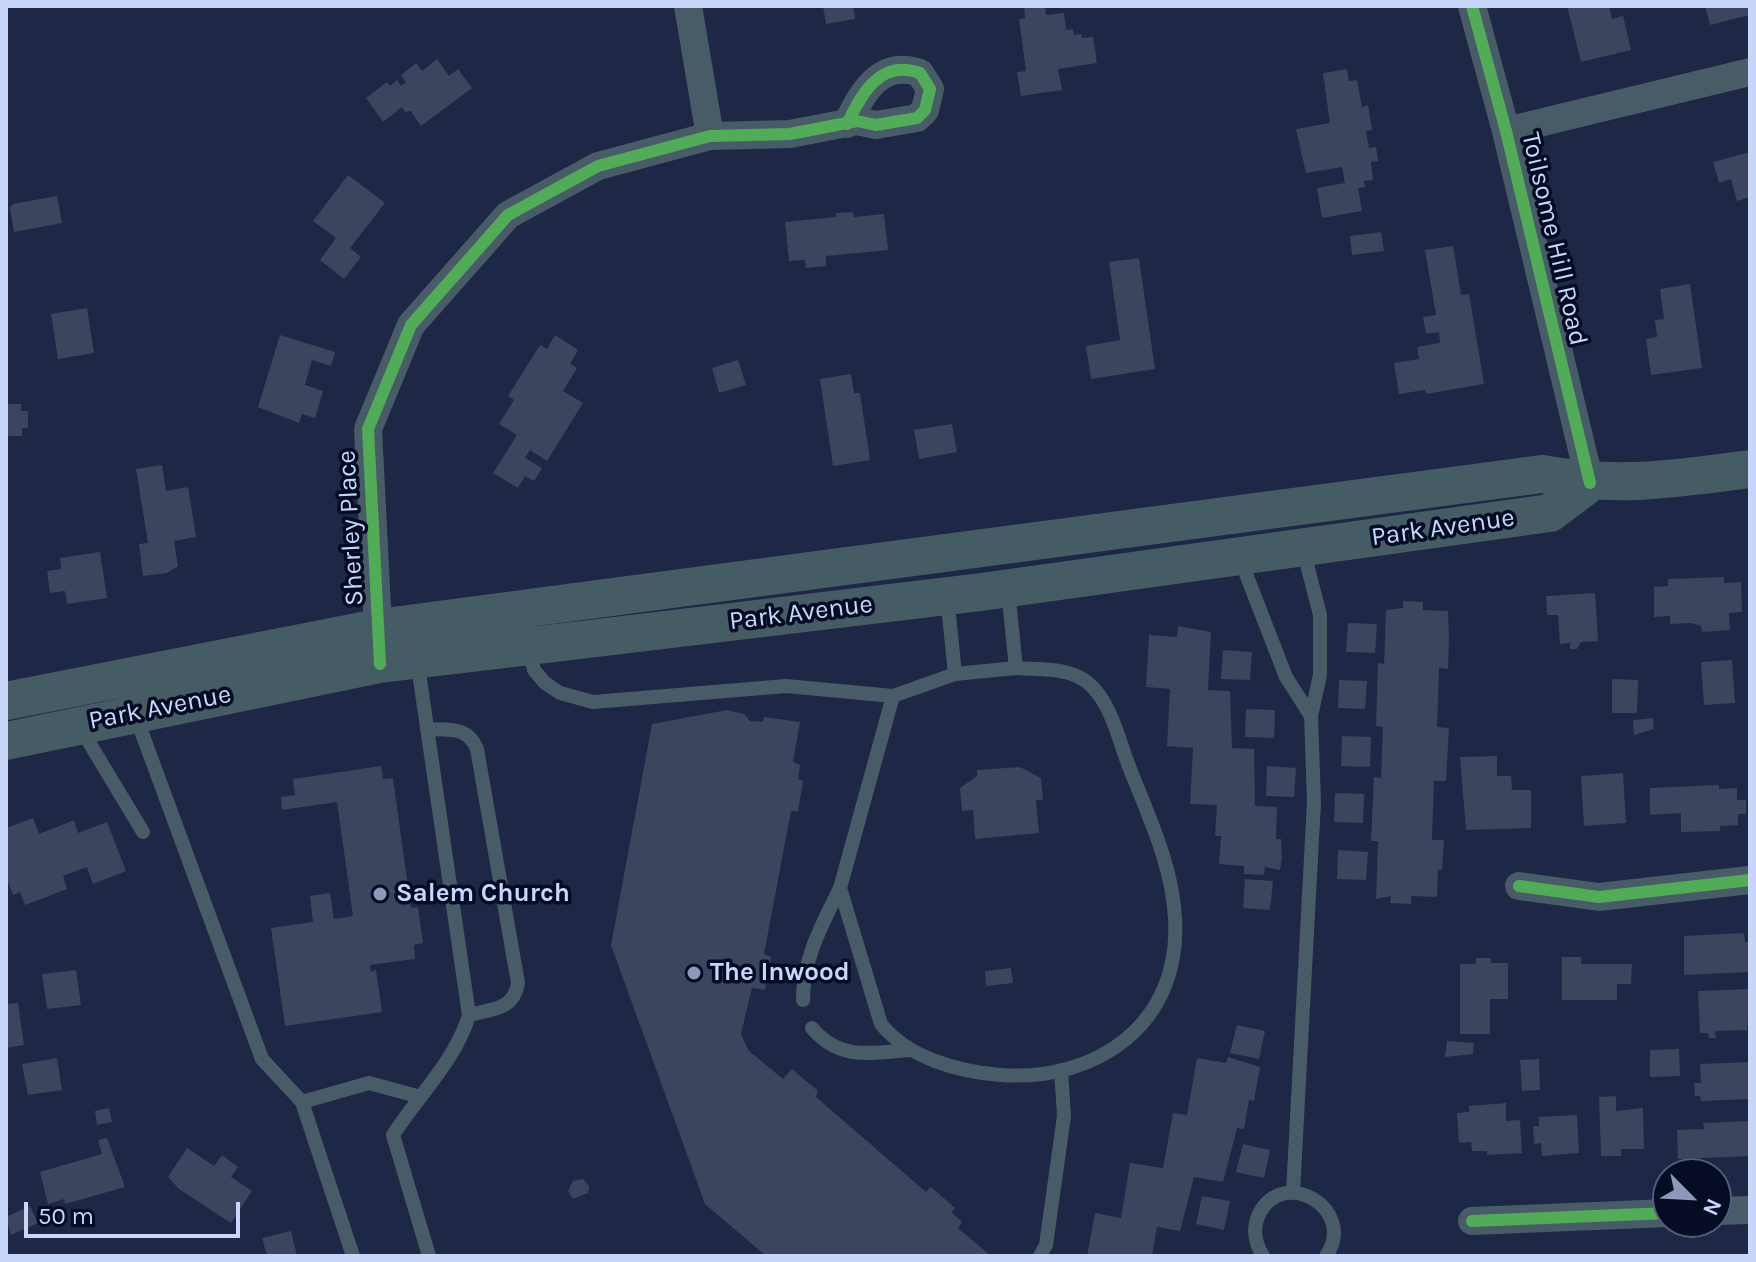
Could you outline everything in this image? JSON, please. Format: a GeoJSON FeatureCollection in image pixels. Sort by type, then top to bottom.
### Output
{"type":"FeatureCollection","features":[{"type":"Feature","properties":{"kind":"main road","name":"Park Avenue"},"geometry":{"type":"LineString","coordinates":[[6,701],[527,627],[1542,474],[1590,483],[1653,481],[1750,469]]}},
{"type":"Feature","properties":{"kind":"main road","name":"Park Avenue"},"geometry":{"type":"LineString","coordinates":[[527,627],[947,596],[1008,588],[1550,513],[1590,483]]}},
{"type":"Feature","properties":{"kind":"main road","name":"Park Avenue"},"geometry":{"type":"LineString","coordinates":[[6,741],[134,714],[403,643]]}},
{"type":"Feature","properties":{"kind":"street"},"geometry":{"type":"LineString","coordinates":[[688,6],[710,136]]}},
{"type":"Feature","properties":{"kind":"street","name":"Toilsome Hill Road"},"geometry":{"type":"LineString","coordinates":[[1472,6],[1506,131],[1590,483]]}},
{"type":"Feature","properties":{"kind":"street"},"geometry":{"type":"LineString","coordinates":[[1506,131],[1750,72]]}},
{"type":"Feature","properties":{"kind":"street","name":"Sherley Place"},"geometry":{"type":"LineString","coordinates":[[403,643],[368,429],[411,325],[508,215],[598,166],[710,136],[790,134],[847,124]]}},
{"type":"Feature","properties":{"kind":"street"},"geometry":{"type":"LineString","coordinates":[[1519,886],[1599,897],[1750,880]]}},
{"type":"Feature","properties":{"kind":"street"},"geometry":{"type":"LineString","coordinates":[[1472,1221],[1652,1214]]}},
{"type":"Feature","properties":{"kind":"lane"},"geometry":{"type":"LineString","coordinates":[[1293,1192],[1313,833],[1315,751],[1311,716],[1320,675],[1320,615],[1303,547]]}},
{"type":"Feature","properties":{"kind":"lane"},"geometry":{"type":"LineString","coordinates":[[1239,556],[1286,677],[1311,716]]}},
{"type":"Feature","properties":{"kind":"lane"},"geometry":{"type":"LineString","coordinates":[[1008,588],[1016,668]]}},
{"type":"Feature","properties":{"kind":"lane"},"geometry":{"type":"LineString","coordinates":[[947,596],[955,674]]}},
{"type":"Feature","properties":{"kind":"lane"},"geometry":{"type":"LineString","coordinates":[[527,627],[534,670],[545,683],[560,693],[593,702],[786,686],[893,696],[955,674],[1016,668],[1068,672],[1084,679],[1105,702],[1147,811],[1174,907],[1173,949],[1167,975],[1141,1026],[1121,1046],[1097,1059],[1061,1070],[989,1074],[954,1067],[910,1050],[891,1037],[881,1024],[840,888]]}},
{"type":"Feature","properties":{"kind":"lane"},"geometry":{"type":"LineString","coordinates":[[403,643],[427,729],[469,1015],[462,1041],[417,1096],[393,1135],[429,1256]]}},
{"type":"Feature","properties":{"kind":"lane"},"geometry":{"type":"LineString","coordinates":[[803,1000],[803,978],[818,930],[840,888],[893,696]]}},
{"type":"Feature","properties":{"kind":"lane"},"geometry":{"type":"LineString","coordinates":[[134,714],[262,1059],[302,1102],[353,1256]]}},
{"type":"Feature","properties":{"kind":"lane"},"geometry":{"type":"LineString","coordinates":[[78,725],[143,832]]}},
{"type":"Feature","properties":{"kind":"lane"},"geometry":{"type":"LineString","coordinates":[[427,729],[462,731],[472,736],[477,749],[518,983],[516,997],[509,1004],[469,1015]]}},
{"type":"Feature","properties":{"kind":"lane"},"geometry":{"type":"LineString","coordinates":[[812,1028],[826,1045],[842,1051],[910,1050]]}},
{"type":"Feature","properties":{"kind":"lane"},"geometry":{"type":"LineString","coordinates":[[1040,1256],[1046,1245],[1064,1116],[1061,1070]]}},
{"type":"Feature","properties":{"kind":"lane"},"geometry":{"type":"LineString","coordinates":[[302,1102],[369,1083],[417,1096]]}},
{"type":"Feature","properties":{"kind":"lane"},"geometry":{"type":"LineString","coordinates":[[1263,1256],[1256,1240],[1258,1217],[1272,1200],[1293,1192],[1315,1197],[1330,1214],[1334,1236],[1326,1256]]}},
{"type":"Feature","properties":{"kind":"building"},"geometry":{"type":"Polygon","coordinates":[[[823,6],[853,6],[855,19],[826,24],[823,6]]]}},
{"type":"Feature","properties":{"kind":"building"},"geometry":{"type":"Polygon","coordinates":[[[1024,6],[1045,6],[1046,15],[1064,13],[1066,30],[1073,29],[1074,35],[1081,34],[1082,38],[1093,37],[1097,63],[1058,69],[1062,90],[1021,96],[1017,72],[1026,71],[1019,19],[1025,18],[1024,6]]]}},
{"type":"Feature","properties":{"kind":"building"},"geometry":{"type":"Polygon","coordinates":[[[1567,6],[1609,6],[1612,19],[1623,16],[1631,50],[1581,62],[1567,6]]]}},
{"type":"Feature","properties":{"kind":"building"},"geometry":{"type":"Polygon","coordinates":[[[1705,6],[1750,6],[1750,15],[1710,25],[1705,6]]]}},
{"type":"Feature","properties":{"kind":"building"},"geometry":{"type":"Polygon","coordinates":[[[437,59],[449,76],[458,69],[472,88],[421,126],[411,111],[405,112],[402,107],[383,122],[366,98],[387,82],[390,86],[397,80],[401,86],[406,82],[401,75],[416,63],[422,71],[437,59]]]}},
{"type":"Feature","properties":{"kind":"building"},"geometry":{"type":"Polygon","coordinates":[[[1347,69],[1349,81],[1357,80],[1362,107],[1368,105],[1372,130],[1366,131],[1369,148],[1376,147],[1378,161],[1371,162],[1373,180],[1364,181],[1365,187],[1358,188],[1362,211],[1322,218],[1317,188],[1345,183],[1342,167],[1306,173],[1296,129],[1330,123],[1323,73],[1347,69]]]}},
{"type":"Feature","properties":{"kind":"building"},"geometry":{"type":"Polygon","coordinates":[[[1750,152],[1750,197],[1737,201],[1731,179],[1719,183],[1713,162],[1750,152]]]}},
{"type":"Feature","properties":{"kind":"building"},"geometry":{"type":"Polygon","coordinates":[[[348,175],[385,203],[350,248],[361,257],[344,279],[320,260],[336,238],[313,221],[348,175]]]}},
{"type":"Feature","properties":{"kind":"building"},"geometry":{"type":"Polygon","coordinates":[[[57,196],[62,223],[14,232],[10,208],[13,204],[57,196]]]}},
{"type":"Feature","properties":{"kind":"building"},"geometry":{"type":"Polygon","coordinates":[[[853,212],[854,217],[884,214],[888,250],[826,256],[826,266],[806,268],[805,260],[789,261],[785,222],[836,217],[836,213],[853,212]]]}},
{"type":"Feature","properties":{"kind":"building"},"geometry":{"type":"Polygon","coordinates":[[[1381,232],[1384,251],[1352,255],[1350,236],[1381,232]]]}},
{"type":"Feature","properties":{"kind":"building"},"geometry":{"type":"Polygon","coordinates":[[[1453,246],[1461,295],[1469,294],[1484,384],[1426,394],[1425,390],[1399,394],[1394,363],[1419,359],[1417,347],[1440,343],[1439,332],[1426,334],[1423,317],[1436,315],[1425,250],[1453,246]]]}},
{"type":"Feature","properties":{"kind":"building"},"geometry":{"type":"Polygon","coordinates":[[[1139,258],[1155,369],[1091,379],[1086,346],[1120,340],[1109,262],[1139,258]]]}},
{"type":"Feature","properties":{"kind":"building"},"geometry":{"type":"Polygon","coordinates":[[[1690,284],[1702,368],[1651,375],[1646,339],[1657,337],[1655,320],[1664,319],[1660,289],[1690,284]]]}},
{"type":"Feature","properties":{"kind":"building"},"geometry":{"type":"Polygon","coordinates":[[[87,308],[94,353],[58,359],[51,314],[87,308]]]}},
{"type":"Feature","properties":{"kind":"building"},"geometry":{"type":"Polygon","coordinates":[[[280,335],[335,352],[331,366],[312,360],[305,385],[323,391],[315,418],[302,414],[299,423],[258,407],[280,335]]]}},
{"type":"Feature","properties":{"kind":"building"},"geometry":{"type":"Polygon","coordinates":[[[555,335],[578,350],[570,364],[577,368],[563,391],[583,403],[547,461],[530,450],[525,458],[542,468],[534,481],[525,476],[518,488],[493,473],[517,435],[499,424],[514,400],[508,396],[540,345],[547,349],[555,335]]]}},
{"type":"Feature","properties":{"kind":"building"},"geometry":{"type":"Polygon","coordinates":[[[738,360],[746,385],[719,393],[712,368],[738,360]]]}},
{"type":"Feature","properties":{"kind":"building"},"geometry":{"type":"Polygon","coordinates":[[[851,374],[854,393],[860,393],[870,460],[833,466],[820,379],[851,374]]]}},
{"type":"Feature","properties":{"kind":"building"},"geometry":{"type":"Polygon","coordinates":[[[6,404],[21,404],[21,411],[28,411],[28,428],[22,428],[22,436],[6,436],[6,404]]]}},
{"type":"Feature","properties":{"kind":"building"},"geometry":{"type":"Polygon","coordinates":[[[952,424],[957,452],[919,459],[914,430],[952,424]]]}},
{"type":"Feature","properties":{"kind":"building"},"geometry":{"type":"Polygon","coordinates":[[[162,465],[166,491],[188,487],[196,537],[174,541],[178,566],[167,573],[143,576],[139,544],[148,543],[136,469],[162,465]]]}},
{"type":"Feature","properties":{"kind":"building"},"geometry":{"type":"Polygon","coordinates":[[[100,552],[107,598],[67,604],[65,591],[50,593],[47,571],[61,569],[60,558],[100,552]]]}},
{"type":"Feature","properties":{"kind":"building"},"geometry":{"type":"Polygon","coordinates":[[[1724,577],[1724,583],[1741,582],[1742,612],[1729,613],[1730,630],[1702,632],[1701,626],[1691,623],[1670,624],[1670,616],[1654,617],[1654,587],[1668,586],[1668,579],[1724,577]]]}},
{"type":"Feature","properties":{"kind":"building"},"geometry":{"type":"Polygon","coordinates":[[[1595,593],[1598,641],[1581,642],[1577,649],[1570,649],[1570,643],[1560,644],[1558,615],[1547,615],[1546,596],[1595,593]]]}},
{"type":"Feature","properties":{"kind":"building"},"geometry":{"type":"Polygon","coordinates":[[[1403,601],[1423,602],[1423,610],[1448,611],[1449,637],[1448,669],[1439,668],[1437,727],[1449,728],[1446,781],[1434,781],[1432,840],[1444,840],[1442,870],[1438,870],[1437,897],[1411,896],[1411,904],[1390,903],[1391,896],[1376,899],[1378,841],[1371,841],[1374,777],[1381,778],[1383,727],[1376,726],[1378,663],[1384,664],[1386,610],[1403,608],[1403,601]]]}},
{"type":"Feature","properties":{"kind":"building"},"geometry":{"type":"Polygon","coordinates":[[[1348,623],[1377,624],[1375,653],[1346,652],[1348,623]]]}},
{"type":"Feature","properties":{"kind":"building"},"geometry":{"type":"Polygon","coordinates":[[[1178,626],[1211,632],[1208,690],[1230,691],[1232,748],[1254,749],[1255,806],[1277,807],[1276,839],[1281,839],[1282,859],[1280,870],[1265,867],[1264,875],[1244,874],[1244,866],[1219,864],[1221,836],[1215,836],[1217,805],[1190,804],[1193,748],[1167,746],[1170,689],[1146,687],[1149,635],[1177,637],[1178,626]]]}},
{"type":"Feature","properties":{"kind":"building"},"geometry":{"type":"Polygon","coordinates":[[[1223,650],[1252,652],[1250,680],[1221,679],[1223,650]]]}},
{"type":"Feature","properties":{"kind":"building"},"geometry":{"type":"Polygon","coordinates":[[[1732,660],[1735,703],[1704,705],[1701,662],[1732,660]]]}},
{"type":"Feature","properties":{"kind":"building"},"geometry":{"type":"Polygon","coordinates":[[[1612,679],[1638,680],[1637,713],[1612,713],[1612,679]]]}},
{"type":"Feature","properties":{"kind":"building"},"geometry":{"type":"Polygon","coordinates":[[[1339,680],[1367,681],[1365,709],[1338,708],[1339,680]]]}},
{"type":"Feature","properties":{"kind":"building"},"geometry":{"type":"Polygon","coordinates":[[[1246,709],[1275,710],[1274,738],[1245,737],[1246,709]]]}},
{"type":"Feature","properties":{"kind":"building","name":"The Inwood"},"geometry":{"type":"Polygon","coordinates":[[[727,710],[744,714],[750,721],[763,722],[764,717],[800,722],[793,762],[800,765],[798,779],[803,781],[798,811],[791,811],[764,954],[771,957],[765,990],[752,988],[741,1034],[749,1051],[783,1079],[792,1069],[818,1091],[816,1097],[926,1192],[931,1187],[955,1208],[951,1212],[962,1222],[958,1228],[991,1256],[766,1256],[705,1204],[611,945],[652,724],[727,710]]]}},
{"type":"Feature","properties":{"kind":"building"},"geometry":{"type":"Polygon","coordinates":[[[1653,718],[1654,729],[1634,735],[1633,720],[1653,718]]]}},
{"type":"Feature","properties":{"kind":"building"},"geometry":{"type":"Polygon","coordinates":[[[1342,736],[1371,737],[1370,767],[1341,766],[1342,736]]]}},
{"type":"Feature","properties":{"kind":"building"},"geometry":{"type":"Polygon","coordinates":[[[1497,756],[1497,776],[1511,776],[1512,790],[1531,790],[1531,828],[1466,830],[1460,757],[1497,756]]]}},
{"type":"Feature","properties":{"kind":"building","name":"Salem Church"},"geometry":{"type":"Polygon","coordinates":[[[381,766],[383,779],[393,778],[411,908],[418,907],[423,943],[414,945],[415,959],[370,965],[371,972],[376,970],[382,1012],[285,1026],[271,928],[313,922],[310,896],[330,893],[334,919],[353,916],[337,802],[282,810],[281,797],[295,795],[293,779],[381,766]]]}},
{"type":"Feature","properties":{"kind":"building"},"geometry":{"type":"Polygon","coordinates":[[[1267,766],[1296,768],[1294,797],[1266,796],[1267,766]]]}},
{"type":"Feature","properties":{"kind":"building"},"geometry":{"type":"Polygon","coordinates":[[[1020,767],[1041,778],[1043,800],[1036,800],[1039,833],[975,839],[973,810],[962,811],[960,788],[977,776],[977,770],[1020,767]]]}},
{"type":"Feature","properties":{"kind":"building"},"geometry":{"type":"Polygon","coordinates":[[[1623,773],[1626,823],[1584,826],[1581,776],[1623,773]]]}},
{"type":"Feature","properties":{"kind":"building"},"geometry":{"type":"Polygon","coordinates":[[[1719,785],[1719,789],[1737,788],[1737,800],[1746,800],[1746,814],[1738,814],[1738,825],[1720,826],[1720,831],[1681,832],[1681,813],[1650,815],[1650,788],[1719,785]]]}},
{"type":"Feature","properties":{"kind":"building"},"geometry":{"type":"Polygon","coordinates":[[[1335,793],[1364,794],[1363,823],[1334,822],[1335,793]]]}},
{"type":"Feature","properties":{"kind":"building"},"geometry":{"type":"Polygon","coordinates":[[[33,818],[39,834],[74,820],[78,833],[107,822],[126,871],[93,884],[87,867],[63,876],[67,889],[25,905],[20,892],[13,895],[6,877],[6,828],[33,818]]]}},
{"type":"Feature","properties":{"kind":"building"},"geometry":{"type":"Polygon","coordinates":[[[1338,850],[1368,852],[1366,880],[1337,879],[1338,850]]]}},
{"type":"Feature","properties":{"kind":"building"},"geometry":{"type":"Polygon","coordinates":[[[1245,879],[1273,881],[1270,910],[1243,908],[1245,879]]]}},
{"type":"Feature","properties":{"kind":"building"},"geometry":{"type":"Polygon","coordinates":[[[1744,933],[1745,942],[1750,942],[1750,972],[1684,975],[1684,936],[1744,933]]]}},
{"type":"Feature","properties":{"kind":"building"},"geometry":{"type":"Polygon","coordinates":[[[1562,957],[1581,957],[1581,964],[1632,964],[1631,984],[1617,984],[1617,1000],[1562,1000],[1562,957]]]}},
{"type":"Feature","properties":{"kind":"building"},"geometry":{"type":"Polygon","coordinates":[[[1476,958],[1491,958],[1491,963],[1508,963],[1508,999],[1490,999],[1490,1034],[1460,1034],[1460,964],[1476,964],[1476,958]]]}},
{"type":"Feature","properties":{"kind":"building"},"geometry":{"type":"Polygon","coordinates":[[[1011,968],[1013,983],[986,986],[985,971],[1011,968]]]}},
{"type":"Feature","properties":{"kind":"building"},"geometry":{"type":"Polygon","coordinates":[[[76,970],[81,1005],[47,1009],[42,974],[76,970]]]}},
{"type":"Feature","properties":{"kind":"building"},"geometry":{"type":"Polygon","coordinates":[[[1750,989],[1747,1030],[1715,1031],[1716,1038],[1700,1033],[1698,991],[1750,989]]]}},
{"type":"Feature","properties":{"kind":"building"},"geometry":{"type":"Polygon","coordinates":[[[18,1003],[24,1045],[6,1048],[6,1004],[18,1003]]]}},
{"type":"Feature","properties":{"kind":"building"},"geometry":{"type":"Polygon","coordinates":[[[1237,1025],[1265,1031],[1259,1059],[1230,1053],[1237,1025]]]}},
{"type":"Feature","properties":{"kind":"building"},"geometry":{"type":"Polygon","coordinates":[[[1447,1041],[1474,1043],[1473,1054],[1445,1057],[1447,1041]]]}},
{"type":"Feature","properties":{"kind":"building"},"geometry":{"type":"Polygon","coordinates":[[[1679,1049],[1680,1076],[1650,1077],[1650,1050],[1679,1049]]]}},
{"type":"Feature","properties":{"kind":"building"},"geometry":{"type":"Polygon","coordinates":[[[1228,1057],[1260,1067],[1254,1101],[1249,1100],[1244,1129],[1237,1128],[1223,1182],[1194,1177],[1180,1231],[1157,1227],[1152,1256],[1087,1256],[1095,1213],[1121,1218],[1130,1163],[1163,1168],[1173,1113],[1187,1115],[1197,1058],[1226,1063],[1228,1057]]]}},
{"type":"Feature","properties":{"kind":"building"},"geometry":{"type":"Polygon","coordinates":[[[57,1058],[62,1090],[28,1095],[22,1064],[57,1058]]]}},
{"type":"Feature","properties":{"kind":"building"},"geometry":{"type":"Polygon","coordinates":[[[1539,1059],[1540,1090],[1522,1091],[1520,1060],[1539,1059]]]}},
{"type":"Feature","properties":{"kind":"building"},"geometry":{"type":"Polygon","coordinates":[[[1750,1062],[1750,1099],[1701,1101],[1700,1096],[1695,1096],[1694,1083],[1701,1083],[1700,1064],[1750,1062]]]}},
{"type":"Feature","properties":{"kind":"building"},"geometry":{"type":"Polygon","coordinates":[[[1616,1096],[1616,1111],[1643,1108],[1644,1149],[1621,1149],[1621,1156],[1601,1156],[1599,1097],[1616,1096]]]}},
{"type":"Feature","properties":{"kind":"building"},"geometry":{"type":"Polygon","coordinates":[[[1506,1103],[1506,1121],[1520,1120],[1522,1153],[1487,1155],[1487,1151],[1472,1151],[1471,1142],[1459,1143],[1457,1113],[1469,1112],[1469,1106],[1506,1103]]]}},
{"type":"Feature","properties":{"kind":"building"},"geometry":{"type":"Polygon","coordinates":[[[109,1108],[112,1122],[97,1125],[95,1111],[109,1108]]]}},
{"type":"Feature","properties":{"kind":"building"},"geometry":{"type":"Polygon","coordinates":[[[1577,1115],[1579,1153],[1542,1156],[1541,1143],[1534,1144],[1533,1126],[1539,1126],[1539,1117],[1577,1115]]]}},
{"type":"Feature","properties":{"kind":"building"},"geometry":{"type":"Polygon","coordinates":[[[1750,1121],[1750,1156],[1678,1158],[1677,1130],[1704,1129],[1703,1123],[1750,1121]]]}},
{"type":"Feature","properties":{"kind":"building"},"geometry":{"type":"Polygon","coordinates":[[[107,1138],[125,1187],[65,1204],[64,1199],[48,1204],[40,1172],[102,1154],[98,1140],[107,1138]]]}},
{"type":"Feature","properties":{"kind":"building"},"geometry":{"type":"Polygon","coordinates":[[[1243,1144],[1270,1150],[1264,1178],[1236,1172],[1243,1144]]]}},
{"type":"Feature","properties":{"kind":"building"},"geometry":{"type":"Polygon","coordinates":[[[187,1148],[214,1166],[222,1155],[238,1167],[231,1177],[252,1191],[231,1223],[179,1189],[168,1177],[187,1148]]]}},
{"type":"Feature","properties":{"kind":"building"},"geometry":{"type":"Polygon","coordinates":[[[583,1179],[589,1186],[588,1193],[573,1199],[568,1191],[573,1181],[583,1179]]]}},
{"type":"Feature","properties":{"kind":"building"},"geometry":{"type":"Polygon","coordinates":[[[1202,1196],[1230,1201],[1224,1230],[1196,1224],[1202,1196]]]}},
{"type":"Feature","properties":{"kind":"building"},"geometry":{"type":"Polygon","coordinates":[[[30,1206],[38,1223],[11,1235],[6,1217],[30,1206]]]}},
{"type":"Feature","properties":{"kind":"building"},"geometry":{"type":"Polygon","coordinates":[[[291,1231],[297,1256],[267,1256],[262,1238],[291,1231]]]}},
{"type":"Feature","properties":{"kind":"cycle path"},"geometry":{"type":"LineString","coordinates":[[1472,6],[1506,131],[1590,483]]}},
{"type":"Feature","properties":{"kind":"cycle path"},"geometry":{"type":"LineString","coordinates":[[380,664],[368,429],[411,325],[508,215],[598,166],[710,136],[790,134],[857,121],[876,125],[917,118],[925,110],[930,89],[920,73],[906,70],[883,75],[866,91],[859,101],[853,112],[847,124]]}},
{"type":"Feature","properties":{"kind":"cycle path"},"geometry":{"type":"LineString","coordinates":[[1519,886],[1599,897],[1750,880]]}},
{"type":"Feature","properties":{"kind":"cycle path"},"geometry":{"type":"LineString","coordinates":[[1472,1221],[1652,1214]]}},
{"type":"Feature","properties":{"kind":"place","name":"Salem Church"},"geometry":{"type":"Point","coordinates":[380,894]}},
{"type":"Feature","properties":{"kind":"place","name":"The Inwood"},"geometry":{"type":"Point","coordinates":[694,973]}}]}
